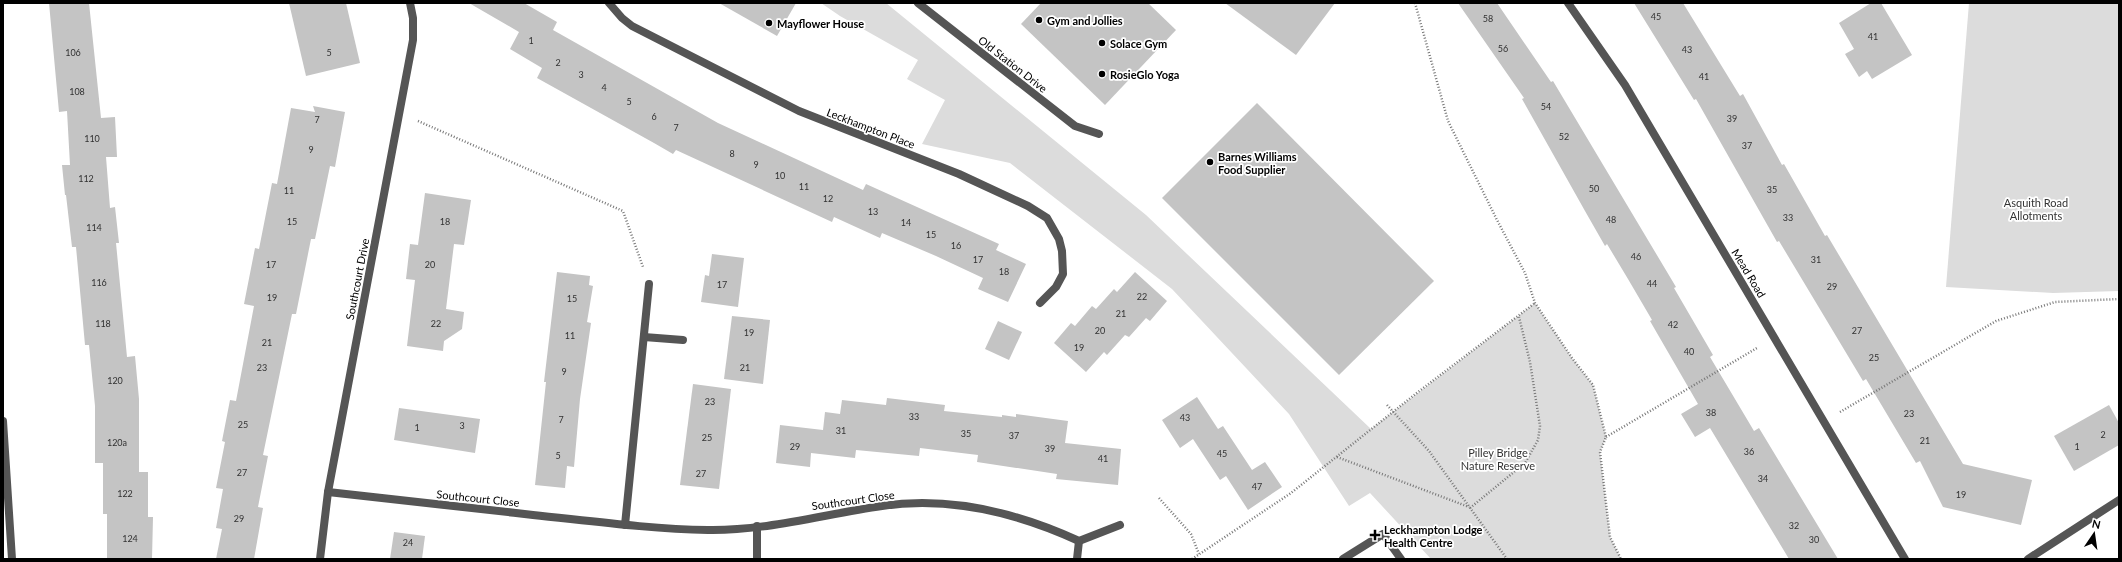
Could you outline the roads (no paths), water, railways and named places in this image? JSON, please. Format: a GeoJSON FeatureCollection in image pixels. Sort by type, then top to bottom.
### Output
{"type":"FeatureCollection","features":[{"type":"Feature","properties":{"kind":"street","name":"Southcourt Drive"},"geometry":{"type":"LineString","coordinates":[[320,559],[328,492],[400,114],[412,40],[413,18],[410,3]]}},
{"type":"Feature","properties":{"kind":"street","name":"Leckhampton Place"},"geometry":{"type":"LineString","coordinates":[[609,3],[622,18],[632,26],[799,111],[960,174],[1028,206],[1047,218],[1059,240],[1062,251],[1063,274],[1056,287],[1040,303]]}},
{"type":"Feature","properties":{"kind":"street","name":"Old Station Drive"},"geometry":{"type":"LineString","coordinates":[[918,3],[1075,126],[1099,134]]}},
{"type":"Feature","properties":{"kind":"street","name":"Mead Road"},"geometry":{"type":"LineString","coordinates":[[1568,3],[1625,85],[1905,559]]}},
{"type":"Feature","properties":{"kind":"street"},"geometry":{"type":"LineString","coordinates":[[625,525],[649,284]]}},
{"type":"Feature","properties":{"kind":"street"},"geometry":{"type":"LineString","coordinates":[[644,337],[684,340]]}},
{"type":"Feature","properties":{"kind":"street"},"geometry":{"type":"LineString","coordinates":[[3,421],[12,559]]}},
{"type":"Feature","properties":{"kind":"street","name":"Southcourt Close"},"geometry":{"type":"LineString","coordinates":[[328,492],[625,525],[710,530],[757,526],[884,505],[920,503],[956,505],[992,510],[1051,528],[1079,541]]}},
{"type":"Feature","properties":{"kind":"street"},"geometry":{"type":"LineString","coordinates":[[2028,559],[2119,500]]}},
{"type":"Feature","properties":{"kind":"street"},"geometry":{"type":"LineString","coordinates":[[1077,559],[1079,541],[1120,524]]}},
{"type":"Feature","properties":{"kind":"street"},"geometry":{"type":"LineString","coordinates":[[757,526],[757,559]]}},
{"type":"Feature","properties":{"kind":"street"},"geometry":{"type":"LineString","coordinates":[[1343,559],[1384,534],[1401,559]]}},
{"type":"Feature","properties":{"kind":"place","name":"Gym and Jollies"},"geometry":{"type":"Point","coordinates":[1039,20]}},
{"type":"Feature","properties":{"kind":"place","name":"Mayflower House"},"geometry":{"type":"Point","coordinates":[769,23]}},
{"type":"Feature","properties":{"kind":"place","name":"Solace Gym"},"geometry":{"type":"Point","coordinates":[1102,43]}},
{"type":"Feature","properties":{"kind":"place","name":"RosieGlo Yoga"},"geometry":{"type":"Point","coordinates":[1102,74]}},
{"type":"Feature","properties":{"kind":"place","name":"Barnes Williams Food Supplier"},"geometry":{"type":"Point","coordinates":[1210,162]}},
{"type":"Feature","properties":{"kind":"place","name":"Leckhampton Lodge Health Centre"},"geometry":{"type":"Point","coordinates":[1375,535]}},
{"type":"Feature","properties":{"kind":"park label","name":"Asquith Road Allotments"},"geometry":{"type":"Point","coordinates":[2036,208]}},
{"type":"Feature","properties":{"kind":"park label","name":"Pilley Bridge Nature Reserve"},"geometry":{"type":"Point","coordinates":[1498,458]}}]}
